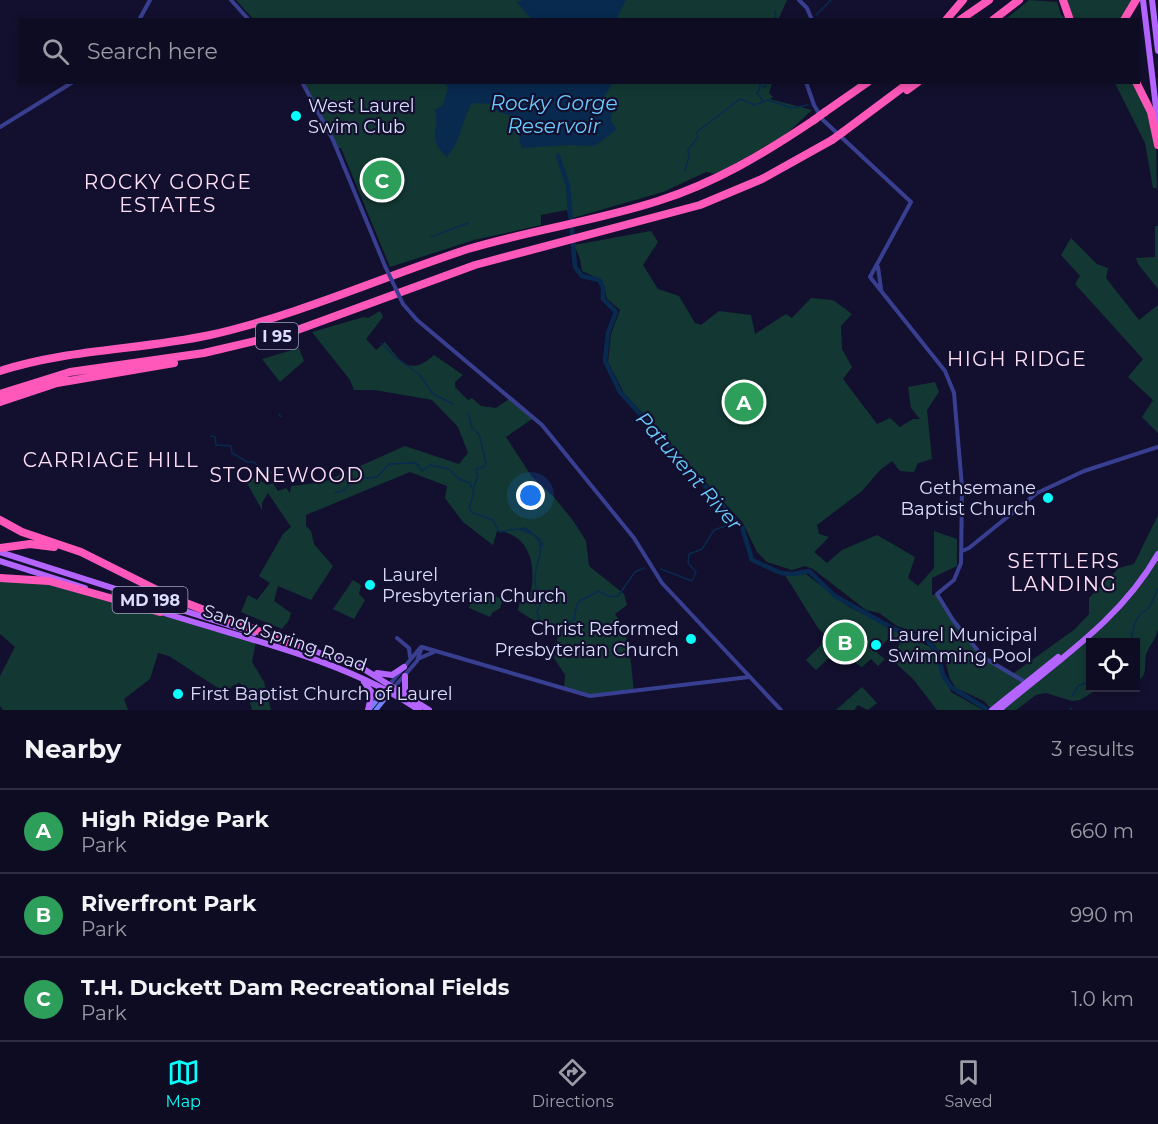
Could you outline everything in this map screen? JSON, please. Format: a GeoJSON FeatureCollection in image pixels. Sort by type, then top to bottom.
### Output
{"type":"FeatureCollection","features":[{"type":"Feature","properties":{"kind":"highway"},"geometry":{"type":"LineString","coordinates":[[948,18],[963,0]]}},
{"type":"Feature","properties":{"kind":"highway"},"geometry":{"type":"LineString","coordinates":[[963,18],[989,0]]}},
{"type":"Feature","properties":{"kind":"highway"},"geometry":{"type":"LineString","coordinates":[[996,18],[1019,0]]}},
{"type":"Feature","properties":{"kind":"highway"},"geometry":{"type":"LineString","coordinates":[[1063,0],[1069,18]]}},
{"type":"Feature","properties":{"kind":"highway"},"geometry":{"type":"LineString","coordinates":[[1125,18],[1136,0]]}},
{"type":"Feature","properties":{"kind":"highway","name":"I 95"},"geometry":{"type":"LineString","coordinates":[[0,377],[50,361],[89,353],[183,340],[262,322],[455,254],[656,201],[719,177],[771,149],[865,84]]}},
{"type":"Feature","properties":{"kind":"highway","name":"I 95"},"geometry":{"type":"LineString","coordinates":[[0,394],[70,372],[183,357],[242,345],[338,317],[475,265],[682,211],[726,195],[785,168],[832,140],[907,84]]}},
{"type":"Feature","properties":{"kind":"highway"},"geometry":{"type":"LineString","coordinates":[[868,115],[915,84]]}},
{"type":"Feature","properties":{"kind":"highway"},"geometry":{"type":"LineString","coordinates":[[1137,84],[1151,112],[1158,145]]}},
{"type":"Feature","properties":{"kind":"highway"},"geometry":{"type":"LineString","coordinates":[[0,404],[42,389],[91,376],[184,361],[242,345]]}},
{"type":"Feature","properties":{"kind":"highway"},"geometry":{"type":"LineString","coordinates":[[0,371],[47,358],[89,353]]}},
{"type":"Feature","properties":{"kind":"highway"},"geometry":{"type":"LineString","coordinates":[[0,520],[16,530],[73,548],[172,598],[296,645]]}},
{"type":"Feature","properties":{"kind":"highway"},"geometry":{"type":"LineString","coordinates":[[2,551],[30,544],[52,546],[99,560]]}},
{"type":"Feature","properties":{"kind":"highway"},"geometry":{"type":"LineString","coordinates":[[0,578],[50,581],[160,612]]}},
{"type":"Feature","properties":{"kind":"main road"},"geometry":{"type":"LineString","coordinates":[[1143,0],[1158,124]]}},
{"type":"Feature","properties":{"kind":"main road"},"geometry":{"type":"LineString","coordinates":[[1152,0],[1158,51]]}},
{"type":"Feature","properties":{"kind":"main road","name":"Sandy Spring Road"},"geometry":{"type":"LineString","coordinates":[[2,551],[348,662],[390,688],[419,710]]}},
{"type":"Feature","properties":{"kind":"main road"},"geometry":{"type":"LineString","coordinates":[[992,710],[999,708],[1082,643],[1126,600],[1158,554]]}},
{"type":"Feature","properties":{"kind":"main road","name":"Sandy Spring Road"},"geometry":{"type":"LineString","coordinates":[[0,561],[334,667],[405,693],[429,710]]}},
{"type":"Feature","properties":{"kind":"main road"},"geometry":{"type":"LineString","coordinates":[[999,708],[1025,682],[1082,643]]}},
{"type":"Feature","properties":{"kind":"main road"},"geometry":{"type":"LineString","coordinates":[[348,662],[385,675],[394,674],[406,664]]}},
{"type":"Feature","properties":{"kind":"main road"},"geometry":{"type":"LineString","coordinates":[[334,667],[370,686],[372,697],[368,710]]}},
{"type":"Feature","properties":{"kind":"main road"},"geometry":{"type":"LineString","coordinates":[[405,676],[405,693]]}},
{"type":"Feature","properties":{"kind":"main road"},"geometry":{"type":"LineString","coordinates":[[368,710],[390,688]]}},
{"type":"Feature","properties":{"kind":"main road"},"geometry":{"type":"LineString","coordinates":[[376,710],[390,688]]}},
{"type":"Feature","properties":{"kind":"street"},"geometry":{"type":"LineString","coordinates":[[140,18],[150,0]]}},
{"type":"Feature","properties":{"kind":"street"},"geometry":{"type":"LineString","coordinates":[[231,0],[247,18]]}},
{"type":"Feature","properties":{"kind":"street"},"geometry":{"type":"LineString","coordinates":[[799,0],[807,8],[811,18]]}},
{"type":"Feature","properties":{"kind":"street"},"geometry":{"type":"LineString","coordinates":[[0,127],[70,84]]}},
{"type":"Feature","properties":{"kind":"street"},"geometry":{"type":"LineString","coordinates":[[303,84],[328,128],[403,304],[417,320],[542,425],[634,538],[656,573],[781,710]]}},
{"type":"Feature","properties":{"kind":"street"},"geometry":{"type":"LineString","coordinates":[[807,84],[814,105],[823,120],[911,202],[870,278],[945,371],[953,389],[962,476],[961,567],[957,576],[937,594],[953,620],[983,657],[1025,682]]}},
{"type":"Feature","properties":{"kind":"street"},"geometry":{"type":"LineString","coordinates":[[878,264],[881,290]]}},
{"type":"Feature","properties":{"kind":"street"},"geometry":{"type":"LineString","coordinates":[[872,273],[879,278]]}},
{"type":"Feature","properties":{"kind":"street"},"geometry":{"type":"LineString","coordinates":[[873,282],[879,278]]}},
{"type":"Feature","properties":{"kind":"street"},"geometry":{"type":"LineString","coordinates":[[962,551],[969,548],[1039,492],[1084,471],[1158,447]]}},
{"type":"Feature","properties":{"kind":"street"},"geometry":{"type":"LineString","coordinates":[[397,638],[410,648],[406,664]]}},
{"type":"Feature","properties":{"kind":"street"},"geometry":{"type":"LineString","coordinates":[[422,647],[590,696],[750,676]]}},
{"type":"Feature","properties":{"kind":"street"},"geometry":{"type":"LineString","coordinates":[[390,688],[406,664],[422,647]]}},
{"type":"Feature","properties":{"kind":"street"},"geometry":{"type":"LineString","coordinates":[[417,661],[422,647]]}},
{"type":"Feature","properties":{"kind":"street"},"geometry":{"type":"LineString","coordinates":[[390,688],[427,653],[438,652]]}},
{"type":"Feature","properties":{"kind":"green space"},"geometry":{"type":"Polygon","coordinates":[[[236,0],[787,0],[779,18],[252,18],[236,0]]]}},
{"type":"Feature","properties":{"kind":"green space"},"geometry":{"type":"Polygon","coordinates":[[[1029,0],[1057,2],[1061,15],[1065,18],[1007,18],[1029,0]]]}},
{"type":"Feature","properties":{"kind":"green space"},"geometry":{"type":"Polygon","coordinates":[[[1066,0],[1135,0],[1123,18],[1075,18],[1070,14],[1066,0]]]}},
{"type":"Feature","properties":{"kind":"green space"},"geometry":{"type":"Polygon","coordinates":[[[303,84],[772,84],[769,93],[773,97],[770,99],[812,110],[784,136],[716,174],[706,172],[663,192],[569,219],[567,210],[541,215],[541,225],[474,240],[390,267],[341,148],[336,148],[303,84]]]}},
{"type":"Feature","properties":{"kind":"green space"},"geometry":{"type":"Polygon","coordinates":[[[1116,84],[1134,84],[1146,105],[1156,143],[1157,188],[1153,188],[1145,143],[1116,84]]]}},
{"type":"Feature","properties":{"kind":"green space"},"geometry":{"type":"Polygon","coordinates":[[[1155,226],[1158,226],[1158,289],[1138,264],[1136,258],[1155,257],[1155,226]]]}},
{"type":"Feature","properties":{"kind":"green space"},"geometry":{"type":"Polygon","coordinates":[[[651,231],[658,242],[643,265],[658,289],[679,296],[695,323],[701,325],[719,311],[751,315],[755,334],[786,314],[792,318],[811,298],[833,300],[852,314],[841,326],[842,349],[852,367],[843,379],[877,424],[890,418],[900,427],[913,419],[920,419],[911,408],[908,387],[935,382],[939,392],[927,410],[932,459],[918,463],[914,472],[900,471],[892,461],[880,470],[862,491],[817,525],[819,534],[829,537],[814,552],[827,563],[842,550],[877,535],[915,557],[908,578],[918,586],[934,568],[934,531],[957,539],[957,566],[932,578],[932,595],[937,594],[977,651],[1011,675],[1075,629],[1089,614],[1089,598],[1119,568],[1134,564],[1158,515],[1158,629],[1146,655],[1143,677],[1140,678],[1140,638],[1086,638],[1086,692],[1093,692],[1080,700],[1072,701],[1046,693],[1036,695],[1016,710],[992,710],[984,701],[956,688],[950,679],[945,660],[928,636],[897,626],[879,613],[866,610],[813,569],[805,566],[792,570],[767,562],[757,552],[743,523],[624,393],[608,362],[611,334],[620,310],[607,299],[602,280],[582,271],[574,245],[651,231]]]}},
{"type":"Feature","properties":{"kind":"green space"},"geometry":{"type":"Polygon","coordinates":[[[1071,238],[1097,264],[1108,268],[1106,278],[1139,320],[1158,305],[1158,433],[1142,417],[1153,400],[1128,377],[1143,359],[1075,284],[1080,276],[1061,255],[1071,238]]]}},
{"type":"Feature","properties":{"kind":"green space"},"geometry":{"type":"Polygon","coordinates":[[[380,311],[383,317],[366,339],[376,350],[385,342],[401,361],[412,366],[426,362],[434,355],[463,375],[455,382],[455,387],[468,400],[472,398],[481,406],[496,408],[512,397],[535,417],[506,437],[532,477],[554,497],[574,522],[586,541],[589,566],[624,594],[627,605],[615,614],[627,641],[634,692],[599,696],[564,689],[565,675],[554,658],[558,635],[518,610],[520,601],[531,592],[532,582],[531,562],[524,544],[508,533],[497,531],[493,545],[463,522],[445,498],[447,486],[410,472],[306,515],[306,526],[311,531],[314,544],[333,566],[311,600],[278,586],[274,601],[291,613],[282,629],[241,612],[248,595],[257,600],[270,583],[259,576],[283,534],[291,527],[268,493],[262,503],[262,510],[247,483],[247,478],[255,477],[267,485],[273,483],[278,491],[286,488],[290,493],[291,486],[324,482],[405,446],[459,464],[468,453],[458,427],[432,400],[375,390],[354,390],[350,380],[312,332],[364,317],[368,318],[380,311]]]}},
{"type":"Feature","properties":{"kind":"green space"},"geometry":{"type":"Polygon","coordinates":[[[299,348],[304,361],[280,382],[262,359],[299,348]]]}},
{"type":"Feature","properties":{"kind":"green space"},"geometry":{"type":"Polygon","coordinates":[[[806,574],[849,607],[930,647],[951,692],[983,710],[937,710],[913,679],[890,658],[900,644],[890,637],[876,652],[885,659],[878,666],[871,659],[862,667],[836,651],[816,670],[806,660],[828,638],[818,628],[785,575],[806,574]]]}},
{"type":"Feature","properties":{"kind":"green space"},"geometry":{"type":"Polygon","coordinates":[[[0,578],[39,579],[256,642],[252,662],[264,682],[271,710],[252,710],[246,688],[239,683],[232,686],[227,694],[169,656],[158,653],[150,679],[124,699],[128,710],[3,710],[0,706],[0,676],[15,647],[0,634],[0,578]]]}},
{"type":"Feature","properties":{"kind":"green space"},"geometry":{"type":"Polygon","coordinates":[[[353,580],[361,585],[359,594],[365,600],[354,619],[333,609],[353,580]]]}},
{"type":"Feature","properties":{"kind":"green space"},"geometry":{"type":"Polygon","coordinates":[[[477,589],[503,599],[500,608],[490,617],[469,608],[477,589]]]}},
{"type":"Feature","properties":{"kind":"green space"},"geometry":{"type":"Polygon","coordinates":[[[862,687],[877,703],[868,710],[858,705],[854,710],[836,710],[862,687]]]}},
{"type":"Feature","properties":{"kind":"water"},"geometry":{"type":"Polygon","coordinates":[[[524,0],[626,0],[617,18],[531,18],[516,2],[524,0]]]}},
{"type":"Feature","properties":{"kind":"water","name":"Rocky Gorge Reservoir"},"geometry":{"type":"Polygon","coordinates":[[[446,84],[612,84],[605,95],[605,103],[612,109],[611,121],[617,129],[595,146],[522,148],[518,121],[498,112],[492,104],[472,103],[452,151],[447,157],[440,150],[435,139],[435,110],[443,105],[448,88],[446,84]]]}},
{"type":"Feature","properties":{"kind":"waterway"},"geometry":{"type":"LineString","coordinates":[[816,15],[831,0]]}},
{"type":"Feature","properties":{"kind":"waterway"},"geometry":{"type":"LineString","coordinates":[[775,11],[776,18]]}},
{"type":"Feature","properties":{"kind":"waterway"},"geometry":{"type":"LineString","coordinates":[[763,101],[757,93],[760,89],[759,85],[765,87],[766,84]]}},
{"type":"Feature","properties":{"kind":"waterway"},"geometry":{"type":"LineString","coordinates":[[685,170],[689,157],[688,150],[698,137],[697,132],[740,99],[754,105],[768,100],[792,108],[808,105]]}},
{"type":"Feature","properties":{"kind":"waterway","name":"Patuxent River"},"geometry":{"type":"LineString","coordinates":[[558,156],[568,186],[575,267],[582,276],[599,280],[603,287],[603,299],[616,312],[608,333],[605,361],[620,392],[742,527],[752,560],[781,573],[793,574],[809,571],[835,596],[894,629],[926,639],[938,654],[943,675],[951,687],[988,710]]}},
{"type":"Feature","properties":{"kind":"waterway"},"geometry":{"type":"LineString","coordinates":[[431,237],[468,223]]}},
{"type":"Feature","properties":{"kind":"waterway"},"geometry":{"type":"LineString","coordinates":[[381,343],[395,357],[419,374],[433,394],[453,404]]}},
{"type":"Feature","properties":{"kind":"waterway"},"geometry":{"type":"LineString","coordinates":[[468,413],[472,428],[479,434],[486,463],[484,467],[476,469],[478,476],[473,489]]}},
{"type":"Feature","properties":{"kind":"waterway"},"geometry":{"type":"LineString","coordinates":[[211,436],[215,437],[216,445],[231,446],[232,453],[247,462],[254,462],[264,472],[266,468],[272,473]]}},
{"type":"Feature","properties":{"kind":"waterway"},"geometry":{"type":"LineString","coordinates":[[335,493],[345,490],[356,479],[377,477],[389,464],[416,463],[422,471],[430,465],[449,469],[459,479],[470,483],[474,493],[469,507],[471,512],[493,520],[499,532],[525,528],[539,541],[541,548],[535,578],[537,590],[543,600],[537,611],[540,622],[556,627],[574,620],[579,601],[598,591],[611,597],[618,596],[635,572],[644,568]]}},
{"type":"Feature","properties":{"kind":"waterway"},"geometry":{"type":"LineString","coordinates":[[661,569],[692,581],[696,572],[688,563],[689,554],[702,549],[714,530],[737,522]]}},
{"type":"Feature","properties":{"kind":"waterway"},"geometry":{"type":"LineString","coordinates":[[520,529],[532,534]]}},
{"type":"Feature","properties":{"kind":"waterway"},"geometry":{"type":"LineString","coordinates":[[539,538],[543,546]]}},
{"type":"Feature","properties":{"kind":"waterway"},"geometry":{"type":"LineString","coordinates":[[1131,638],[1135,623],[1140,614],[1149,608],[1158,589]]}},
{"type":"Feature","properties":{"kind":"waterway"},"geometry":{"type":"LineString","coordinates":[[1072,696],[1078,686],[1086,683]]}},
{"type":"Feature","properties":{"kind":"place","name":"West Laurel Swim Club"},"geometry":{"type":"Point","coordinates":[296,116]}},
{"type":"Feature","properties":{"kind":"place","name":"T.H. Duckett Dam Recreational Fields"},"geometry":{"type":"Point","coordinates":[382,180]}},
{"type":"Feature","properties":{"kind":"place","name":"High Ridge Park"},"geometry":{"type":"Point","coordinates":[744,402]}},
{"type":"Feature","properties":{"kind":"place","name":"Gethsemane Baptist Church"},"geometry":{"type":"Point","coordinates":[1048,498]}},
{"type":"Feature","properties":{"kind":"place","name":"Laurel Presbyterian Church"},"geometry":{"type":"Point","coordinates":[370,585]}},
{"type":"Feature","properties":{"kind":"place","name":"Christ Reformed Presbyterian Church"},"geometry":{"type":"Point","coordinates":[691,639]}},
{"type":"Feature","properties":{"kind":"place","name":"Riverfront Park"},"geometry":{"type":"Point","coordinates":[845,642]}},
{"type":"Feature","properties":{"kind":"place","name":"Laurel Municipal Swimming Pool"},"geometry":{"type":"Point","coordinates":[876,645]}},
{"type":"Feature","properties":{"kind":"place","name":"First Baptist Church of Laurel"},"geometry":{"type":"Point","coordinates":[178,694]}},
{"type":"Feature","properties":{"kind":"district","name":"ROCKY GORGE ESTATES"},"geometry":{"type":"Point","coordinates":[168,194]}},
{"type":"Feature","properties":{"kind":"district","name":"HIGH RIDGE"},"geometry":{"type":"Point","coordinates":[1017,359]}},
{"type":"Feature","properties":{"kind":"district","name":"CARRIAGE HILL"},"geometry":{"type":"Point","coordinates":[111,460]}},
{"type":"Feature","properties":{"kind":"district","name":"STONEWOOD"},"geometry":{"type":"Point","coordinates":[287,475]}},
{"type":"Feature","properties":{"kind":"district","name":"SETTLERS LANDING"},"geometry":{"type":"Point","coordinates":[1064,572]}}]}
